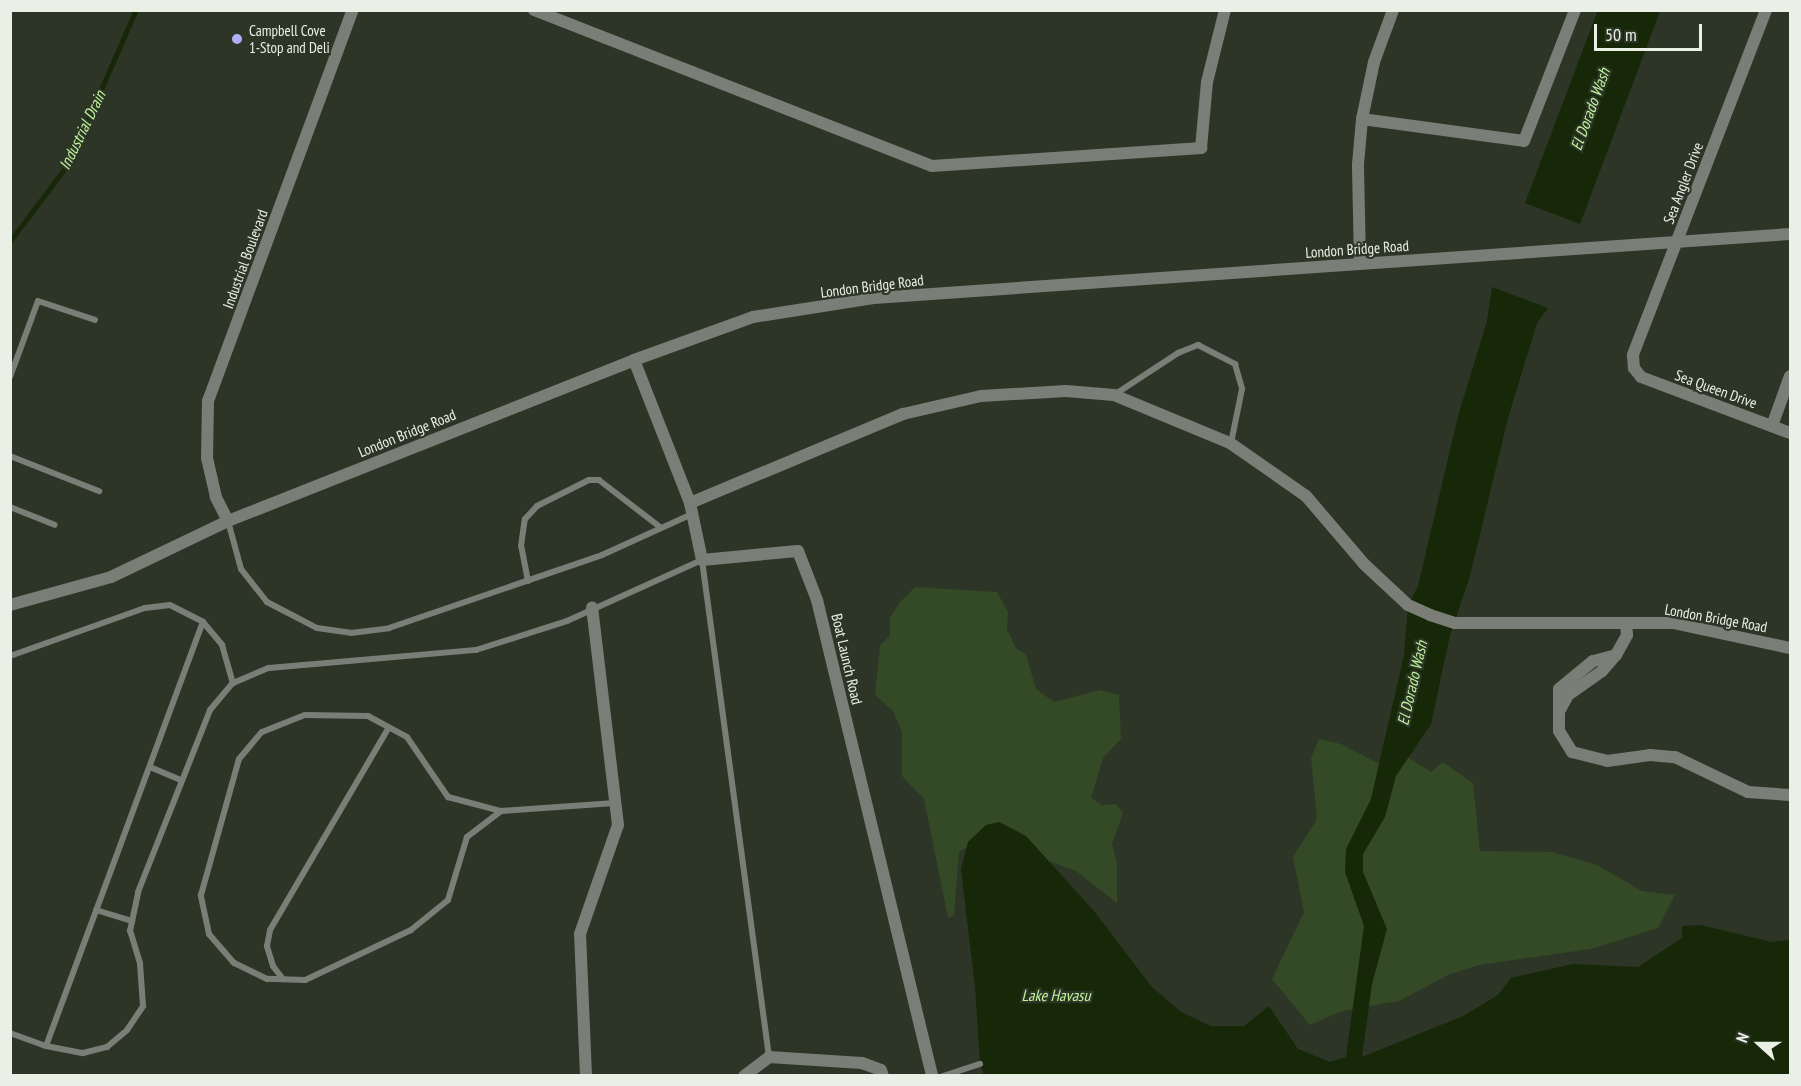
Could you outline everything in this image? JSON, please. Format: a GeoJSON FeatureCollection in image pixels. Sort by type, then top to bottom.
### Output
{"type":"FeatureCollection","features":[{"type":"Feature","properties":{"kind":"street","name":"Industrial Boulevard"},"geometry":{"type":"LineString","coordinates":[[228,521],[216,497],[207,458],[208,401],[353,10]]}},
{"type":"Feature","properties":{"kind":"street"},"geometry":{"type":"LineString","coordinates":[[534,10],[932,166],[1201,148],[1207,82],[1225,10]]}},
{"type":"Feature","properties":{"kind":"street"},"geometry":{"type":"LineString","coordinates":[[1360,263],[1358,164],[1362,119],[1374,62],[1393,10]]}},
{"type":"Feature","properties":{"kind":"street"},"geometry":{"type":"LineString","coordinates":[[1362,119],[1524,141],[1575,10]]}},
{"type":"Feature","properties":{"kind":"street","name":"Sea Angler Drive"},"geometry":{"type":"LineString","coordinates":[[1634,368],[1633,355],[1766,10]]}},
{"type":"Feature","properties":{"kind":"street","name":"London Bridge Road"},"geometry":{"type":"LineString","coordinates":[[10,605],[111,577],[228,521],[634,360],[753,317],[874,298],[1791,234]]}},
{"type":"Feature","properties":{"kind":"street"},"geometry":{"type":"LineString","coordinates":[[634,360],[691,508],[702,560]]}},
{"type":"Feature","properties":{"kind":"street","name":"Sea Queen Drive"},"geometry":{"type":"LineString","coordinates":[[1634,368],[1641,377],[1791,433]]}},
{"type":"Feature","properties":{"kind":"street"},"geometry":{"type":"LineString","coordinates":[[1772,426],[1791,376]]}},
{"type":"Feature","properties":{"kind":"street","name":"London Bridge Road"},"geometry":{"type":"LineString","coordinates":[[691,508],[903,414],[981,396],[1066,391],[1114,395],[1230,443],[1306,496],[1364,564],[1408,605],[1430,615],[1455,623],[1673,623],[1791,648]]}},
{"type":"Feature","properties":{"kind":"street","name":"Boat Launch Road"},"geometry":{"type":"LineString","coordinates":[[702,560],[755,552],[798,551],[817,600],[932,1076]]}},
{"type":"Feature","properties":{"kind":"street"},"geometry":{"type":"LineString","coordinates":[[586,1076],[580,934],[618,825],[591,608]]}},
{"type":"Feature","properties":{"kind":"street"},"geometry":{"type":"LineString","coordinates":[[1626,623],[1627,635],[1616,655],[1593,661],[1563,683],[1560,711],[1563,740],[1580,756],[1607,761],[1650,755],[1675,757],[1748,792],[1791,795]]}},
{"type":"Feature","properties":{"kind":"street"},"geometry":{"type":"LineString","coordinates":[[744,1076],[769,1057],[862,1063],[881,1070],[883,1076]]}},
{"type":"Feature","properties":{"kind":"lane"},"geometry":{"type":"LineString","coordinates":[[10,377],[38,301],[95,320]]}},
{"type":"Feature","properties":{"kind":"lane"},"geometry":{"type":"LineString","coordinates":[[1114,395],[1178,353],[1198,345],[1235,364],[1242,389],[1230,443]]}},
{"type":"Feature","properties":{"kind":"lane"},"geometry":{"type":"LineString","coordinates":[[10,456],[99,491]]}},
{"type":"Feature","properties":{"kind":"lane"},"geometry":{"type":"LineString","coordinates":[[528,581],[521,546],[525,519],[537,506],[589,480],[599,480],[662,528]]}},
{"type":"Feature","properties":{"kind":"lane"},"geometry":{"type":"LineString","coordinates":[[10,507],[55,525]]}},
{"type":"Feature","properties":{"kind":"lane"},"geometry":{"type":"LineString","coordinates":[[228,521],[241,569],[267,602],[300,622],[332,631],[389,628],[528,581],[603,555],[662,528],[691,508]]}},
{"type":"Feature","properties":{"kind":"lane"},"geometry":{"type":"LineString","coordinates":[[10,1033],[46,1046],[83,1053],[107,1047],[138,1014],[143,1006],[140,963],[130,931],[138,892],[210,710],[233,683],[269,668],[476,650],[567,621],[591,608],[702,560],[769,1057]]}},
{"type":"Feature","properties":{"kind":"lane"},"geometry":{"type":"LineString","coordinates":[[10,656],[145,608],[170,605],[203,622],[222,645],[233,683]]}},
{"type":"Feature","properties":{"kind":"lane"},"geometry":{"type":"LineString","coordinates":[[46,1046],[203,622]]}},
{"type":"Feature","properties":{"kind":"lane"},"geometry":{"type":"LineString","coordinates":[[501,811],[467,837],[448,900],[411,930],[305,980],[267,979],[234,963],[209,934],[201,895],[239,759],[262,732],[305,715],[368,716],[407,737],[448,797],[501,811],[616,803]]}},
{"type":"Feature","properties":{"kind":"lane"},"geometry":{"type":"LineString","coordinates":[[283,979],[273,966],[267,946],[270,930],[389,727]]}},
{"type":"Feature","properties":{"kind":"lane"},"geometry":{"type":"LineString","coordinates":[[150,767],[181,780]]}},
{"type":"Feature","properties":{"kind":"lane"},"geometry":{"type":"LineString","coordinates":[[96,910],[132,921]]}},
{"type":"Feature","properties":{"kind":"lane"},"geometry":{"type":"LineString","coordinates":[[943,1076],[980,1064]]}},
{"type":"Feature","properties":{"kind":"shaded area"},"geometry":{"type":"Polygon","coordinates":[[[915,587],[997,592],[1008,612],[1007,629],[1016,648],[1026,655],[1036,689],[1054,702],[1100,690],[1119,695],[1121,739],[1103,758],[1091,798],[1102,805],[1116,804],[1123,813],[1112,844],[1117,863],[1117,903],[1076,871],[984,838],[959,852],[954,915],[948,918],[924,799],[902,776],[902,732],[893,711],[875,695],[880,645],[890,636],[890,618],[900,602],[915,587]]]}},
{"type":"Feature","properties":{"kind":"shaded area"},"geometry":{"type":"Polygon","coordinates":[[[1319,739],[1341,744],[1385,767],[1404,755],[1431,772],[1443,762],[1473,783],[1480,851],[1552,852],[1597,865],[1642,891],[1675,895],[1658,928],[1591,949],[1479,965],[1448,975],[1399,1001],[1342,1011],[1310,1025],[1272,979],[1304,912],[1293,857],[1317,819],[1311,758],[1319,739]]]}},
{"type":"Feature","properties":{"kind":"water","name":"El Dorado Wash"},"geometry":{"type":"Polygon","coordinates":[[[1598,10],[1660,11],[1580,224],[1525,203],[1598,10]]]}},
{"type":"Feature","properties":{"kind":"water","name":"Lake Havasu"},"geometry":{"type":"Polygon","coordinates":[[[1492,287],[1548,308],[1537,323],[1508,418],[1470,576],[1450,635],[1431,724],[1396,776],[1385,817],[1363,854],[1363,872],[1387,929],[1372,984],[1362,1057],[1463,1016],[1498,995],[1511,978],[1573,964],[1638,967],[1682,938],[1682,926],[1701,925],[1771,942],[1790,940],[1790,1075],[984,1075],[980,1064],[975,987],[961,869],[968,842],[986,825],[999,822],[1026,836],[1094,911],[1151,986],[1181,1012],[1211,1026],[1244,1026],[1269,1006],[1298,1049],[1330,1062],[1346,1057],[1364,926],[1345,872],[1346,849],[1371,799],[1404,655],[1408,605],[1418,586],[1458,416],[1487,321],[1492,287]]]}},
{"type":"Feature","properties":{"kind":"waterway","name":"Industrial Drain"},"geometry":{"type":"LineString","coordinates":[[10,241],[69,163],[136,10]]}},
{"type":"Feature","properties":{"kind":"place","name":"Campbell Cove 1-Stop and Deli"},"geometry":{"type":"Point","coordinates":[237,39]}}]}
